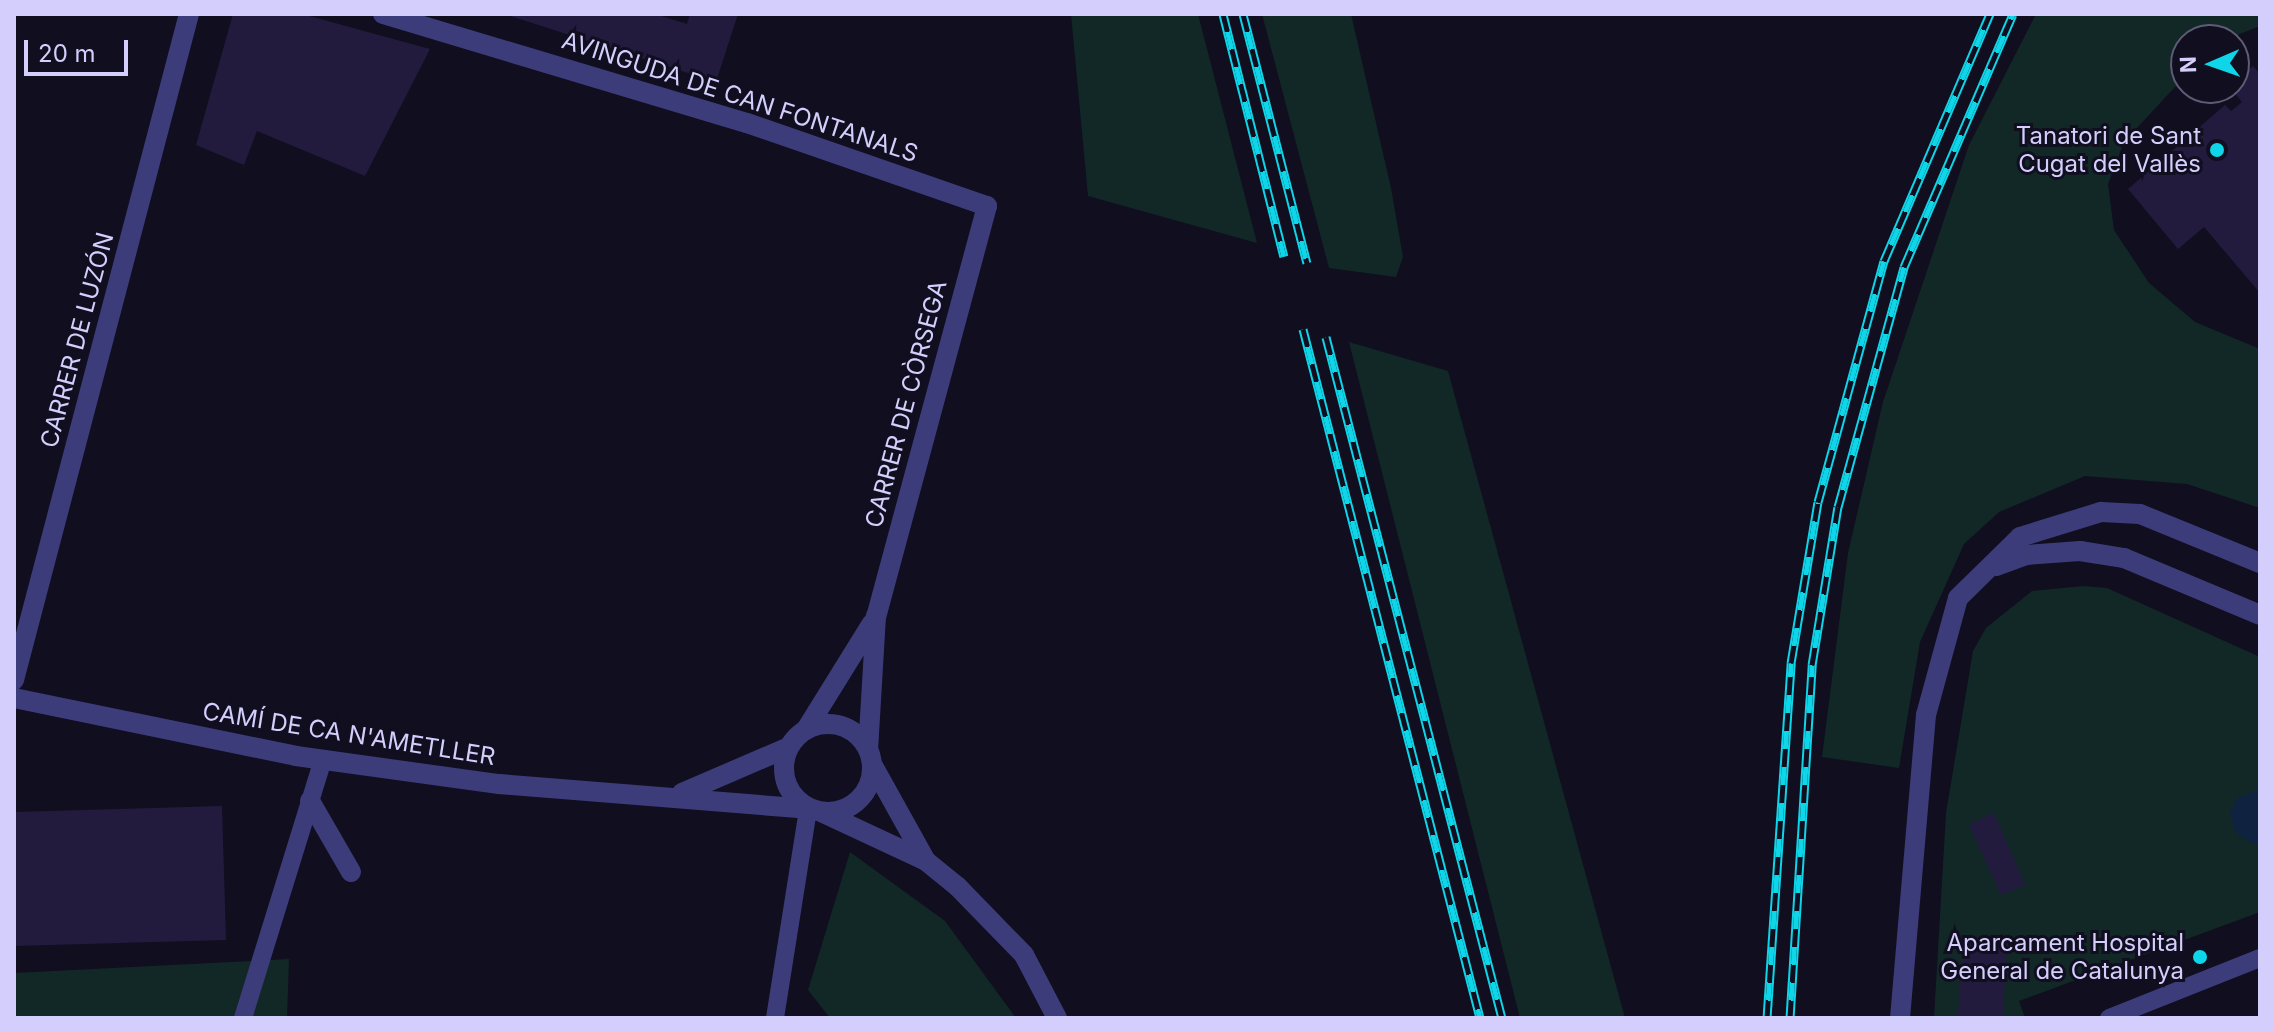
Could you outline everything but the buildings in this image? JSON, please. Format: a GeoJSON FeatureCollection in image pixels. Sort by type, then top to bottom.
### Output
{"type":"FeatureCollection","features":[{"type":"Feature","properties":{"kind":"street","name":"CARRER DE LUZÓN"},"geometry":{"type":"LineString","coordinates":[[14,680],[189,14]]}},
{"type":"Feature","properties":{"kind":"street","name":"AVINGUDA DE CAN FONTANALS"},"geometry":{"type":"LineString","coordinates":[[383,14],[747,123],[987,206]]}},
{"type":"Feature","properties":{"kind":"street","name":"CARRER DE CÒRSEGA"},"geometry":{"type":"LineString","coordinates":[[870,756],[876,616],[987,206]]}},
{"type":"Feature","properties":{"kind":"street"},"geometry":{"type":"LineString","coordinates":[[1900,1018],[1926,715],[1958,598],[1992,568],[2020,537],[2101,512],[2140,514],[2260,563]]}},
{"type":"Feature","properties":{"kind":"street"},"geometry":{"type":"LineString","coordinates":[[1992,568],[2026,555],[2124,558],[2260,615]]}},
{"type":"Feature","properties":{"kind":"street","name":"CARRER DE CÒRSEGA"},"geometry":{"type":"LineString","coordinates":[[807,729],[826,708],[876,616]]}},
{"type":"Feature","properties":{"kind":"street","name":"CAMÍ DE CA N'AMETLLER"},"geometry":{"type":"LineString","coordinates":[[14,698],[323,759],[499,784],[680,794],[814,810],[926,861]]}},
{"type":"Feature","properties":{"kind":"street"},"geometry":{"type":"LineString","coordinates":[[807,729],[848,729],[870,756],[858,801],[814,810],[783,775],[789,747],[807,729]]}},
{"type":"Feature","properties":{"kind":"street","name":"CAMÍ DE CA N'AMETLLER"},"geometry":{"type":"LineString","coordinates":[[680,794],[789,747]]}},
{"type":"Feature","properties":{"kind":"street","name":"CAMÍ DE CA N'AMETLLER"},"geometry":{"type":"LineString","coordinates":[[870,756],[926,861],[1024,955],[1057,1018]]}},
{"type":"Feature","properties":{"kind":"street"},"geometry":{"type":"LineString","coordinates":[[310,801],[351,872]]}},
{"type":"Feature","properties":{"kind":"lane"},"geometry":{"type":"LineString","coordinates":[[243,1018],[323,759]]}},
{"type":"Feature","properties":{"kind":"lane"},"geometry":{"type":"LineString","coordinates":[[775,1018],[814,810]]}},
{"type":"Feature","properties":{"kind":"lane"},"geometry":{"type":"LineString","coordinates":[[2109,1018],[2260,958]]}},
{"type":"Feature","properties":{"kind":"green space"},"geometry":{"type":"Polygon","coordinates":[[[1071,14],[1198,14],[1257,243],[1088,196],[1071,14]]]}},
{"type":"Feature","properties":{"kind":"green space"},"geometry":{"type":"Polygon","coordinates":[[[1262,14],[1351,14],[1391,188],[1403,257],[1396,277],[1329,268],[1262,14]]]}},
{"type":"Feature","properties":{"kind":"green space"},"geometry":{"type":"Polygon","coordinates":[[[2036,14],[2260,14],[2260,26],[2250,30],[2250,24],[2170,24],[2170,92],[2124,142],[2108,184],[2114,230],[2149,283],[2195,322],[2260,349],[2260,508],[2187,484],[2085,476],[1999,512],[1964,544],[1920,642],[1899,768],[1822,757],[1848,553],[1883,402],[1969,145],[2036,14]]]}},
{"type":"Feature","properties":{"kind":"green space"},"geometry":{"type":"Polygon","coordinates":[[[1349,342],[1448,371],[1625,1018],[1520,1018],[1349,342]]]}},
{"type":"Feature","properties":{"kind":"green space"},"geometry":{"type":"Polygon","coordinates":[[[2083,586],[2107,588],[2260,657],[2260,912],[2019,1001],[2025,1018],[1934,1018],[1946,813],[1973,651],[1986,628],[2032,591],[2083,586]]]}},
{"type":"Feature","properties":{"kind":"green space"},"geometry":{"type":"Polygon","coordinates":[[[850,852],[945,921],[1016,1018],[830,1018],[808,990],[850,852]]]}},
{"type":"Feature","properties":{"kind":"green space"},"geometry":{"type":"Polygon","coordinates":[[[289,959],[287,1018],[14,1018],[14,973],[289,959]]]}},
{"type":"Feature","properties":{"kind":"water"},"geometry":{"type":"Polygon","coordinates":[[[2260,789],[2260,844],[2252,843],[2236,833],[2230,814],[2237,798],[2260,789]]]}},
{"type":"Feature","properties":{"kind":"railway"},"geometry":{"type":"LineString","coordinates":[[1223,14],[1284,256]]}},
{"type":"Feature","properties":{"kind":"railway"},"geometry":{"type":"LineString","coordinates":[[1243,14],[1307,263]]}},
{"type":"Feature","properties":{"kind":"railway"},"geometry":{"type":"LineString","coordinates":[[1767,1018],[1791,663],[1818,502],[1884,261],[1990,14]]}},
{"type":"Feature","properties":{"kind":"railway"},"geometry":{"type":"LineString","coordinates":[[1790,1018],[1812,665],[1838,507],[1904,267],[2013,14]]}},
{"type":"Feature","properties":{"kind":"railway"},"geometry":{"type":"LineString","coordinates":[[1303,329],[1480,1018]]}},
{"type":"Feature","properties":{"kind":"railway"},"geometry":{"type":"LineString","coordinates":[[1326,337],[1502,1018]]}},
{"type":"Feature","properties":{"kind":"place","name":"Tanatori de Sant Cugat del Vallès"},"geometry":{"type":"Point","coordinates":[2217,150]}},
{"type":"Feature","properties":{"kind":"place","name":"Aparcament Hospital General de Catalunya"},"geometry":{"type":"Point","coordinates":[2200,957]}}]}
